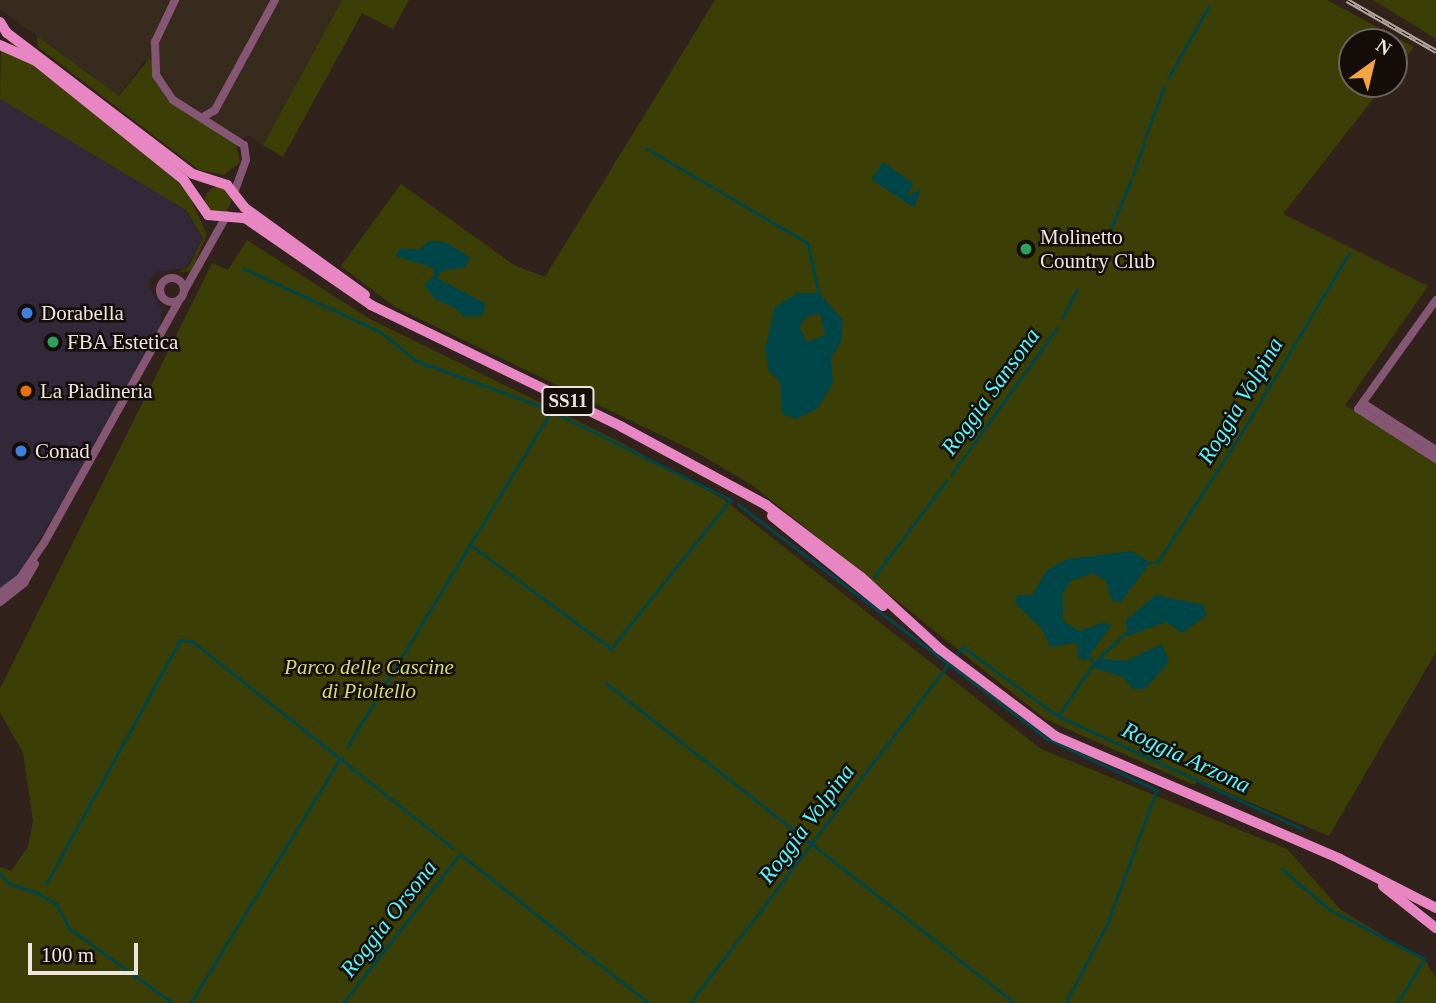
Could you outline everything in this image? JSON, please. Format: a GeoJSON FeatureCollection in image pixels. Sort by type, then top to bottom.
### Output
{"type":"FeatureCollection","features":[{"type":"Feature","properties":{"kind":"main road","name":"SS11"},"geometry":{"type":"LineString","coordinates":[[0,28],[193,174],[218,182],[234,193],[390,315]]}},
{"type":"Feature","properties":{"kind":"main road"},"geometry":{"type":"LineString","coordinates":[[0,45],[36,61],[186,182],[206,214]]}},
{"type":"Feature","properties":{"kind":"main road"},"geometry":{"type":"LineString","coordinates":[[200,203],[203,190],[218,182]]}},
{"type":"Feature","properties":{"kind":"main road"},"geometry":{"type":"LineString","coordinates":[[227,215],[234,193]]}},
{"type":"Feature","properties":{"kind":"main road","name":"SS11"},"geometry":{"type":"LineString","coordinates":[[206,214],[227,215],[249,221],[340,286],[390,315],[622,427],[749,496],[861,577],[940,650],[1055,736],[1366,872],[1433,906]]}},
{"type":"Feature","properties":{"kind":"main road","name":"SS11"},"geometry":{"type":"LineString","coordinates":[[1366,872],[1436,928]]}},
{"type":"Feature","properties":{"kind":"street"},"geometry":{"type":"LineString","coordinates":[[175,0],[155,40],[155,72],[170,97],[241,140],[247,156],[234,193]]}},
{"type":"Feature","properties":{"kind":"street"},"geometry":{"type":"LineString","coordinates":[[203,117],[216,109],[275,0]]}},
{"type":"Feature","properties":{"kind":"street"},"geometry":{"type":"LineString","coordinates":[[218,182],[241,170]]}},
{"type":"Feature","properties":{"kind":"street"},"geometry":{"type":"LineString","coordinates":[[206,214],[211,243]]}},
{"type":"Feature","properties":{"kind":"street"},"geometry":{"type":"LineString","coordinates":[[0,602],[24,583],[227,215]]}},
{"type":"Feature","properties":{"kind":"street"},"geometry":{"type":"LineString","coordinates":[[165,329],[169,313],[162,284],[191,277],[201,266]]}},
{"type":"Feature","properties":{"kind":"street"},"geometry":{"type":"LineString","coordinates":[[176,279],[182,295]]}},
{"type":"Feature","properties":{"kind":"street"},"geometry":{"type":"LineString","coordinates":[[164,298],[182,295]]}},
{"type":"Feature","properties":{"kind":"street"},"geometry":{"type":"LineString","coordinates":[[1360,406],[1436,300]]}},
{"type":"Feature","properties":{"kind":"street"},"geometry":{"type":"LineString","coordinates":[[1360,406],[1436,450]]}},
{"type":"Feature","properties":{"kind":"street"},"geometry":{"type":"LineString","coordinates":[[1360,406],[1436,458]]}},
{"type":"Feature","properties":{"kind":"street"},"geometry":{"type":"LineString","coordinates":[[0,593],[20,578],[44,543]]}},
{"type":"Feature","properties":{"kind":"shaded area"},"geometry":{"type":"Polygon","coordinates":[[[0,0],[342,0],[263,145],[248,135],[236,142],[167,101],[145,60],[119,96],[0,9],[0,0]]]}},
{"type":"Feature","properties":{"kind":"shaded area"},"geometry":{"type":"Polygon","coordinates":[[[0,99],[180,203],[203,238],[186,268],[155,272],[148,284],[162,310],[160,326],[55,514],[19,573],[0,589],[0,99]]]}},
{"type":"Feature","properties":{"kind":"green space"},"geometry":{"type":"Polygon","coordinates":[[[342,0],[409,0],[393,29],[362,13],[283,157],[263,145],[342,0]]]}},
{"type":"Feature","properties":{"kind":"green space","name":"Molinetto Country Club"},"geometry":{"type":"Polygon","coordinates":[[[715,0],[1327,0],[1379,28],[1338,28],[1338,98],[1374,98],[1283,214],[1428,286],[1345,405],[1436,463],[1436,652],[1329,836],[1198,780],[1194,785],[1045,719],[752,485],[694,451],[395,307],[341,266],[401,184],[514,265],[545,277],[715,0]]]}},
{"type":"Feature","properties":{"kind":"green space"},"geometry":{"type":"Polygon","coordinates":[[[1373,0],[1436,0],[1436,39],[1422,30],[1373,0]]]}},
{"type":"Feature","properties":{"kind":"green space"},"geometry":{"type":"Polygon","coordinates":[[[37,36],[119,96],[150,58],[167,100],[236,142],[240,162],[224,175],[199,170],[38,47],[37,36]]]}},
{"type":"Feature","properties":{"kind":"green space","name":"Molinetto Country Club"},"geometry":{"type":"Polygon","coordinates":[[[1408,44],[1414,47],[1408,54],[1408,44]]]}},
{"type":"Feature","properties":{"kind":"green space"},"geometry":{"type":"Polygon","coordinates":[[[1,50],[26,59],[185,186],[207,235],[191,271],[179,272],[189,266],[203,238],[186,210],[0,99],[1,50]]]}},
{"type":"Feature","properties":{"kind":"green space"},"geometry":{"type":"Polygon","coordinates":[[[218,187],[227,191],[231,200],[227,209],[218,213],[209,209],[205,200],[209,191],[218,187]]]}},
{"type":"Feature","properties":{"kind":"green space","name":"Parco delle Cascine di Pioltello"},"geometry":{"type":"Polygon","coordinates":[[[247,240],[368,318],[616,440],[723,499],[1041,749],[1287,849],[1341,910],[1426,962],[1436,978],[1436,1003],[0,1003],[0,867],[11,871],[28,847],[33,821],[23,753],[0,712],[0,689],[212,263],[228,270],[247,240]]]}},
{"type":"Feature","properties":{"kind":"water"},"geometry":{"type":"Polygon","coordinates":[[[883,162],[914,184],[906,196],[921,189],[914,208],[871,179],[883,162]]]}},
{"type":"Feature","properties":{"kind":"water"},"geometry":{"type":"Polygon","coordinates":[[[429,241],[445,242],[470,257],[466,267],[441,271],[437,278],[486,304],[482,316],[464,317],[454,307],[436,300],[424,285],[434,276],[433,268],[396,256],[400,248],[418,250],[429,241]]]}},
{"type":"Feature","properties":{"kind":"water"},"geometry":{"type":"Polygon","coordinates":[[[797,293],[819,293],[843,320],[841,342],[831,358],[833,383],[817,409],[795,419],[782,414],[780,382],[769,371],[765,349],[775,307],[797,293]],[[820,314],[808,316],[799,326],[807,342],[825,335],[820,314]]]}},
{"type":"Feature","properties":{"kind":"water"},"geometry":{"type":"Polygon","coordinates":[[[1132,551],[1150,563],[1121,602],[1112,601],[1106,581],[1093,573],[1071,581],[1063,593],[1063,621],[1079,631],[1105,622],[1111,626],[1086,660],[1078,658],[1077,643],[1050,647],[1042,629],[1015,603],[1017,595],[1032,595],[1047,570],[1067,559],[1132,551]]]}},
{"type":"Feature","properties":{"kind":"water"},"geometry":{"type":"Polygon","coordinates":[[[1156,595],[1203,605],[1207,615],[1182,633],[1166,622],[1127,636],[1126,620],[1156,595]]]}},
{"type":"Feature","properties":{"kind":"water"},"geometry":{"type":"Polygon","coordinates":[[[1162,644],[1169,662],[1145,689],[1133,689],[1123,677],[1093,668],[1097,658],[1125,661],[1162,644]]]}},
{"type":"Feature","properties":{"kind":"waterway","name":"Roggia Sansona"},"geometry":{"type":"LineString","coordinates":[[1168,78],[1209,6]]}},
{"type":"Feature","properties":{"kind":"waterway","name":"Roggia Sansona"},"geometry":{"type":"LineString","coordinates":[[1145,138],[1164,87]]}},
{"type":"Feature","properties":{"kind":"waterway","name":"Roggia Sansona"},"geometry":{"type":"LineString","coordinates":[[1133,175],[1144,143]]}},
{"type":"Feature","properties":{"kind":"waterway"},"geometry":{"type":"LineString","coordinates":[[646,148],[808,243],[819,293]]}},
{"type":"Feature","properties":{"kind":"waterway","name":"Roggia Sansona"},"geometry":{"type":"LineString","coordinates":[[1107,238],[1131,180]]}},
{"type":"Feature","properties":{"kind":"waterway","name":"Roggia Volpina"},"geometry":{"type":"LineString","coordinates":[[1150,563],[1157,563],[1236,442],[1349,253]]}},
{"type":"Feature","properties":{"kind":"waterway"},"geometry":{"type":"LineString","coordinates":[[243,268],[379,331],[417,361],[543,407],[731,500],[611,649],[470,545]]}},
{"type":"Feature","properties":{"kind":"waterway","name":"Roggia Sansona"},"geometry":{"type":"LineString","coordinates":[[1062,318],[1077,290]]}},
{"type":"Feature","properties":{"kind":"waterway","name":"Roggia Sansona"},"geometry":{"type":"LineString","coordinates":[[951,475],[1057,328]]}},
{"type":"Feature","properties":{"kind":"waterway"},"geometry":{"type":"LineString","coordinates":[[347,747],[551,411]]}},
{"type":"Feature","properties":{"kind":"waterway","name":"Roggia Sansona"},"geometry":{"type":"LineString","coordinates":[[874,577],[947,480]]}},
{"type":"Feature","properties":{"kind":"waterway"},"geometry":{"type":"LineString","coordinates":[[738,504],[1046,738],[1157,790],[1108,923],[1066,1003]]}},
{"type":"Feature","properties":{"kind":"waterway"},"geometry":{"type":"LineString","coordinates":[[1100,657],[1125,634]]}},
{"type":"Feature","properties":{"kind":"waterway"},"geometry":{"type":"LineString","coordinates":[[46,884],[180,640],[192,641],[453,848]]}},
{"type":"Feature","properties":{"kind":"waterway","name":"Roggia Volpina"},"geometry":{"type":"LineString","coordinates":[[957,654],[963,647],[1058,716],[1093,664]]}},
{"type":"Feature","properties":{"kind":"waterway"},"geometry":{"type":"LineString","coordinates":[[1089,657],[1092,660]]}},
{"type":"Feature","properties":{"kind":"waterway","name":"Roggia Volpina"},"geometry":{"type":"LineString","coordinates":[[690,1003],[947,666]]}},
{"type":"Feature","properties":{"kind":"waterway","name":"Roggia Volpina"},"geometry":{"type":"LineString","coordinates":[[606,683],[1015,1003]]}},
{"type":"Feature","properties":{"kind":"waterway","name":"Roggia Arzona"},"geometry":{"type":"LineString","coordinates":[[1058,716],[1302,829]]}},
{"type":"Feature","properties":{"kind":"waterway"},"geometry":{"type":"LineString","coordinates":[[191,1002],[341,757]]}},
{"type":"Feature","properties":{"kind":"waterway","name":"Roggia Volpina"},"geometry":{"type":"LineString","coordinates":[[460,854],[649,1003]]}},
{"type":"Feature","properties":{"kind":"waterway","name":"Roggia Orsona"},"geometry":{"type":"LineString","coordinates":[[343,1003],[460,854]]}},
{"type":"Feature","properties":{"kind":"waterway"},"geometry":{"type":"LineString","coordinates":[[1282,869],[1329,909],[1425,959],[1398,1003]]}},
{"type":"Feature","properties":{"kind":"waterway"},"geometry":{"type":"LineString","coordinates":[[0,873],[10,884],[40,894]]}},
{"type":"Feature","properties":{"kind":"waterway"},"geometry":{"type":"LineString","coordinates":[[40,895],[57,904],[69,928],[173,1003]]}},
{"type":"Feature","properties":{"kind":"railway"},"geometry":{"type":"LineString","coordinates":[[1347,0],[1436,51]]}},
{"type":"Feature","properties":{"kind":"place","name":"Molinetto Country Club"},"geometry":{"type":"Point","coordinates":[1026,249]}},
{"type":"Feature","properties":{"kind":"place","name":"Dorabella"},"geometry":{"type":"Point","coordinates":[27,313]}},
{"type":"Feature","properties":{"kind":"place","name":"FBA Estetica"},"geometry":{"type":"Point","coordinates":[53,342]}},
{"type":"Feature","properties":{"kind":"place","name":"La Piadineria"},"geometry":{"type":"Point","coordinates":[26,391]}},
{"type":"Feature","properties":{"kind":"place","name":"Conad"},"geometry":{"type":"Point","coordinates":[21,451]}}]}
